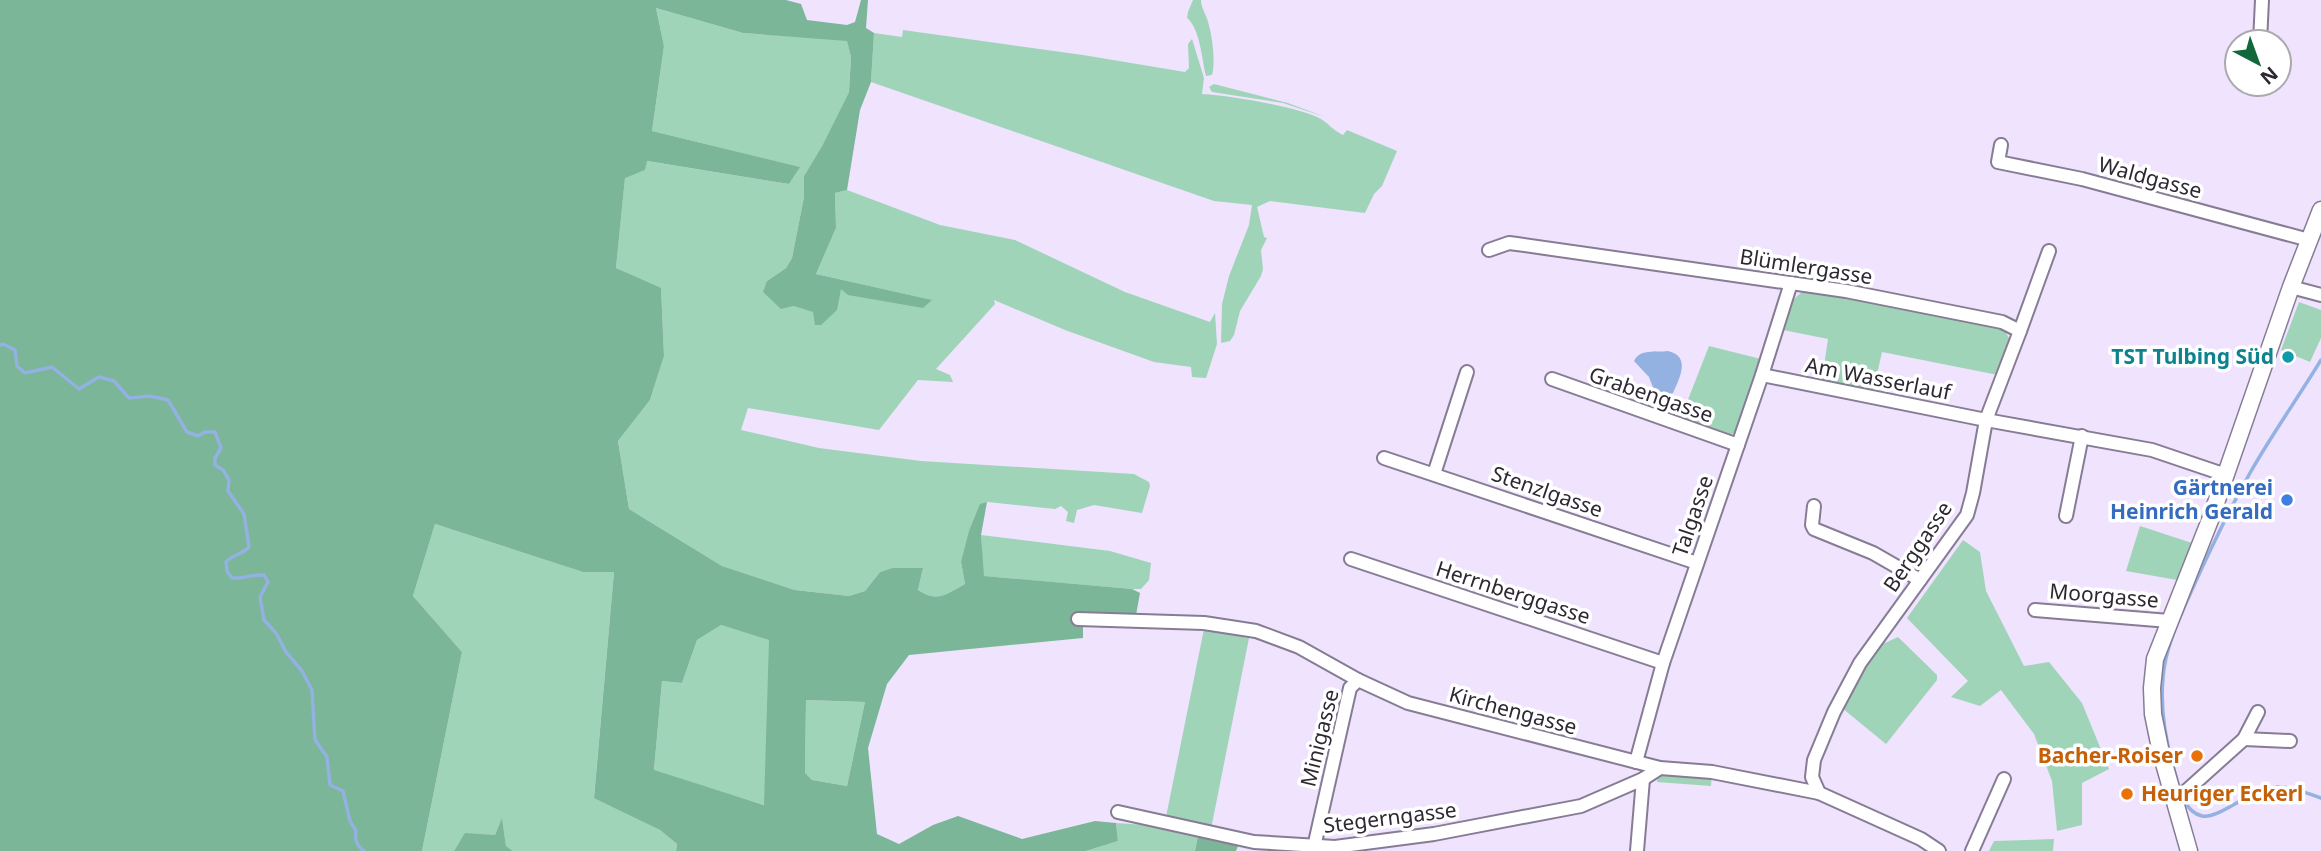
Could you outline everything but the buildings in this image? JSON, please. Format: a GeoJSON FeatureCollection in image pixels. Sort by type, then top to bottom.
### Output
{"type":"FeatureCollection","features":[{"type":"Feature","properties":{"kind":"street"},"geometry":{"type":"LineString","coordinates":[[2261,28],[2262,0]]}},
{"type":"Feature","properties":{"kind":"street","name":"Waldgasse"},"geometry":{"type":"LineString","coordinates":[[2001,145],[1998,162],[2082,179],[2309,240]]}},
{"type":"Feature","properties":{"kind":"street"},"geometry":{"type":"LineString","coordinates":[[2189,851],[2153,715],[2155,659],[2226,475],[2321,209]]}},
{"type":"Feature","properties":{"kind":"street","name":"Blümlergasse"},"geometry":{"type":"LineString","coordinates":[[1489,250],[1509,243],[1846,291],[1978,317],[2020,331]]}},
{"type":"Feature","properties":{"kind":"street"},"geometry":{"type":"LineString","coordinates":[[2049,251],[1986,420],[2152,450],[2226,475]]}},
{"type":"Feature","properties":{"kind":"street","name":"Talgasse"},"geometry":{"type":"LineString","coordinates":[[1636,762],[1663,663],[1791,284]]}},
{"type":"Feature","properties":{"kind":"street"},"geometry":{"type":"LineString","coordinates":[[2291,287],[2321,295]]}},
{"type":"Feature","properties":{"kind":"street"},"geometry":{"type":"LineString","coordinates":[[1434,474],[1467,372]]}},
{"type":"Feature","properties":{"kind":"street","name":"Am Wasserlauf"},"geometry":{"type":"LineString","coordinates":[[1762,375],[1986,420]]}},
{"type":"Feature","properties":{"kind":"street","name":"Grabengasse"},"geometry":{"type":"LineString","coordinates":[[1552,379],[1738,445]]}},
{"type":"Feature","properties":{"kind":"street","name":"Berggasse"},"geometry":{"type":"LineString","coordinates":[[1819,793],[1812,777],[1814,760],[1834,712],[1860,663],[1967,515],[1986,420]]}},
{"type":"Feature","properties":{"kind":"street"},"geometry":{"type":"LineString","coordinates":[[2066,516],[2082,436]]}},
{"type":"Feature","properties":{"kind":"street","name":"Stenzlgasse"},"geometry":{"type":"LineString","coordinates":[[1384,458],[1697,563]]}},
{"type":"Feature","properties":{"kind":"street"},"geometry":{"type":"LineString","coordinates":[[1814,506],[1814,529],[1873,553],[1920,580]]}},
{"type":"Feature","properties":{"kind":"street","name":"Herrnberggasse"},"geometry":{"type":"LineString","coordinates":[[1351,559],[1663,663]]}},
{"type":"Feature","properties":{"kind":"street","name":"Moorgasse"},"geometry":{"type":"LineString","coordinates":[[2035,610],[2169,621]]}},
{"type":"Feature","properties":{"kind":"street","name":"Kirchengasse"},"geometry":{"type":"LineString","coordinates":[[1078,619],[1204,623],[1256,631],[1299,647],[1358,680],[1408,703],[1660,768],[1712,772],[1819,793],[1921,839],[1938,851]]}},
{"type":"Feature","properties":{"kind":"street","name":"Minigasse"},"geometry":{"type":"LineString","coordinates":[[1314,847],[1350,688],[1358,680]]}},
{"type":"Feature","properties":{"kind":"street"},"geometry":{"type":"LineString","coordinates":[[2175,801],[2244,739],[2258,712]]}},
{"type":"Feature","properties":{"kind":"street"},"geometry":{"type":"LineString","coordinates":[[2244,739],[2290,741]]}},
{"type":"Feature","properties":{"kind":"street","name":"Stegerngasse"},"geometry":{"type":"LineString","coordinates":[[1118,812],[1254,842],[1335,847],[1434,834],[1581,806],[1643,779],[1660,768]]}},
{"type":"Feature","properties":{"kind":"street"},"geometry":{"type":"LineString","coordinates":[[1637,851],[1643,779]]}},
{"type":"Feature","properties":{"kind":"street"},"geometry":{"type":"LineString","coordinates":[[1972,851],[2004,779]]}},
{"type":"Feature","properties":{"kind":"green space"},"geometry":{"type":"Polygon","coordinates":[[[0,0],[786,0],[801,4],[807,20],[847,25],[855,22],[861,0],[868,0],[866,28],[874,33],[871,82],[860,110],[847,190],[835,193],[836,228],[816,274],[932,300],[923,308],[848,295],[841,289],[837,310],[821,325],[815,325],[813,312],[793,306],[781,309],[763,292],[767,281],[786,268],[792,258],[804,197],[804,176],[849,92],[851,57],[847,41],[743,33],[656,8],[664,46],[652,131],[800,167],[789,184],[647,161],[645,170],[625,178],[616,268],[661,288],[664,356],[650,400],[618,441],[629,509],[722,566],[795,590],[849,596],[865,591],[880,572],[892,568],[923,568],[918,590],[931,596],[942,596],[965,584],[961,562],[969,531],[980,504],[987,502],[981,535],[984,576],[1132,589],[1140,593],[1136,615],[1083,613],[1083,638],[909,655],[887,684],[868,748],[877,834],[899,844],[933,825],[958,816],[1022,839],[1095,821],[1116,823],[1118,841],[1086,851],[676,851],[677,844],[660,830],[594,798],[614,572],[583,572],[435,524],[413,596],[462,652],[422,851],[0,851],[0,0]],[[721,625],[697,640],[682,683],[662,681],[654,770],[764,805],[769,640],[721,625]],[[806,700],[805,773],[812,780],[847,786],[865,702],[806,700]]]}},
{"type":"Feature","properties":{"kind":"green space"},"geometry":{"type":"Polygon","coordinates":[[[1193,0],[1201,0],[1209,27],[1214,56],[1212,75],[1206,76],[1198,37],[1187,18],[1193,0]]]}},
{"type":"Feature","properties":{"kind":"green space"},"geometry":{"type":"Polygon","coordinates":[[[656,8],[743,33],[847,40],[851,57],[849,92],[804,176],[804,197],[792,258],[786,268],[767,281],[793,306],[814,312],[840,289],[931,300],[816,274],[836,228],[835,193],[847,190],[940,225],[1015,240],[1125,292],[1210,322],[1215,313],[1217,344],[1206,378],[1192,377],[1191,367],[1154,362],[1065,330],[994,300],[995,304],[936,369],[950,375],[953,382],[918,380],[879,430],[748,408],[741,430],[819,448],[921,461],[1134,474],[1149,482],[1150,486],[1142,513],[1094,505],[1077,510],[1074,523],[1066,521],[1068,512],[1061,506],[1055,509],[988,502],[981,504],[961,562],[965,584],[942,596],[931,596],[918,590],[923,568],[892,568],[880,572],[865,591],[849,596],[795,590],[722,566],[629,509],[618,441],[650,400],[664,356],[661,289],[616,268],[625,177],[645,170],[646,161],[789,184],[799,167],[652,131],[664,46],[656,8]]]}},
{"type":"Feature","properties":{"kind":"green space"},"geometry":{"type":"Polygon","coordinates":[[[903,30],[1185,72],[1189,68],[1188,44],[1192,39],[1204,78],[1202,94],[1245,99],[1297,110],[1321,119],[1343,135],[1347,130],[1397,151],[1382,186],[1374,194],[1365,213],[1270,201],[1257,207],[1264,237],[1267,238],[1261,250],[1263,269],[1240,311],[1234,335],[1230,341],[1221,343],[1222,304],[1229,276],[1249,225],[1252,205],[1214,201],[871,82],[874,33],[902,37],[903,30]]]}},
{"type":"Feature","properties":{"kind":"green space"},"geometry":{"type":"Polygon","coordinates":[[[1214,84],[1288,103],[1325,117],[1283,103],[1212,92],[1209,87],[1214,84]]]}},
{"type":"Feature","properties":{"kind":"green space"},"geometry":{"type":"Polygon","coordinates":[[[1803,291],[1822,291],[1996,325],[2005,331],[2010,340],[1998,375],[1882,352],[1873,392],[1822,380],[1828,339],[1783,330],[1794,299],[1803,291]]]}},
{"type":"Feature","properties":{"kind":"green space"},"geometry":{"type":"Polygon","coordinates":[[[2299,302],[2321,310],[2321,338],[2310,362],[2281,350],[2299,302]]]}},
{"type":"Feature","properties":{"kind":"green space"},"geometry":{"type":"Polygon","coordinates":[[[1709,346],[1761,359],[1735,433],[1728,435],[1680,420],[1709,346]]]}},
{"type":"Feature","properties":{"kind":"green space"},"geometry":{"type":"Polygon","coordinates":[[[435,524],[583,572],[614,572],[594,797],[660,830],[677,844],[676,851],[513,851],[506,846],[502,819],[495,835],[465,834],[454,851],[422,851],[462,652],[413,596],[435,524]]]}},
{"type":"Feature","properties":{"kind":"green space"},"geometry":{"type":"Polygon","coordinates":[[[2140,526],[2192,543],[2177,580],[2126,571],[2140,526]]]}},
{"type":"Feature","properties":{"kind":"green space"},"geometry":{"type":"Polygon","coordinates":[[[981,535],[1110,551],[1151,563],[1149,580],[1141,589],[1132,589],[983,576],[981,535]]]}},
{"type":"Feature","properties":{"kind":"green space"},"geometry":{"type":"Polygon","coordinates":[[[1963,540],[1980,552],[1986,591],[2024,666],[2049,662],[2082,703],[2109,769],[2082,783],[2082,825],[2057,831],[2052,781],[2034,734],[2001,690],[1980,706],[1951,697],[1968,681],[1907,618],[1963,540]]]}},
{"type":"Feature","properties":{"kind":"green space"},"geometry":{"type":"Polygon","coordinates":[[[721,625],[770,640],[765,805],[654,771],[662,681],[682,683],[697,640],[721,625]]]}},
{"type":"Feature","properties":{"kind":"green space"},"geometry":{"type":"Polygon","coordinates":[[[1204,629],[1249,638],[1211,829],[1166,817],[1204,629]]]}},
{"type":"Feature","properties":{"kind":"green space"},"geometry":{"type":"Polygon","coordinates":[[[1898,637],[1937,675],[1937,680],[1886,744],[1842,708],[1861,673],[1883,644],[1898,637]]]}},
{"type":"Feature","properties":{"kind":"green space"},"geometry":{"type":"Polygon","coordinates":[[[806,700],[865,702],[847,786],[812,780],[805,774],[806,700]]]}},
{"type":"Feature","properties":{"kind":"green space"},"geometry":{"type":"Polygon","coordinates":[[[1672,772],[1712,774],[1711,786],[1657,782],[1658,776],[1672,772]]]}},
{"type":"Feature","properties":{"kind":"green space"},"geometry":{"type":"Polygon","coordinates":[[[502,818],[506,846],[513,851],[454,851],[465,833],[495,835],[502,818]]]}},
{"type":"Feature","properties":{"kind":"green space"},"geometry":{"type":"Polygon","coordinates":[[[1116,823],[1161,826],[1198,836],[1195,851],[1086,851],[1118,841],[1116,823]]]}},
{"type":"Feature","properties":{"kind":"green space"},"geometry":{"type":"Polygon","coordinates":[[[1198,836],[1238,846],[1236,851],[1195,851],[1198,836]]]}},
{"type":"Feature","properties":{"kind":"green space"},"geometry":{"type":"Polygon","coordinates":[[[2054,839],[2053,851],[1989,851],[1994,841],[2054,839]]]}},
{"type":"Feature","properties":{"kind":"water"},"geometry":{"type":"Polygon","coordinates":[[[1668,351],[1679,358],[1682,368],[1673,393],[1666,396],[1654,390],[1649,377],[1634,361],[1640,354],[1668,351]]]}},
{"type":"Feature","properties":{"kind":"waterway"},"geometry":{"type":"LineString","coordinates":[[0,345],[15,350],[17,366],[25,373],[52,367],[79,389],[99,377],[114,381],[129,398],[150,396],[168,400],[187,432],[198,436],[205,432],[215,432],[221,448],[215,458],[215,465],[223,470],[229,480],[228,491],[244,514],[249,547],[226,562],[227,571],[232,578],[264,575],[268,582],[260,597],[264,620],[276,633],[312,690],[315,740],[327,757],[330,785],[343,791],[357,842],[364,851]]}},
{"type":"Feature","properties":{"kind":"waterway"},"geometry":{"type":"LineString","coordinates":[[2321,360],[2258,459],[2212,547],[2173,634],[2164,667],[2162,690],[2164,726],[2178,785],[2183,799],[2196,814],[2209,816],[2256,793],[2275,787],[2321,798]]}},
{"type":"Feature","properties":{"kind":"place","name":"TST Tulbing Süd"},"geometry":{"type":"Point","coordinates":[2288,357]}},
{"type":"Feature","properties":{"kind":"place","name":"Gärtnerei Heinrich Gerald"},"geometry":{"type":"Point","coordinates":[2287,500]}},
{"type":"Feature","properties":{"kind":"place","name":"Bacher-Roiser"},"geometry":{"type":"Point","coordinates":[2197,756]}},
{"type":"Feature","properties":{"kind":"place","name":"Heuriger Eckerl"},"geometry":{"type":"Point","coordinates":[2127,794]}}]}
